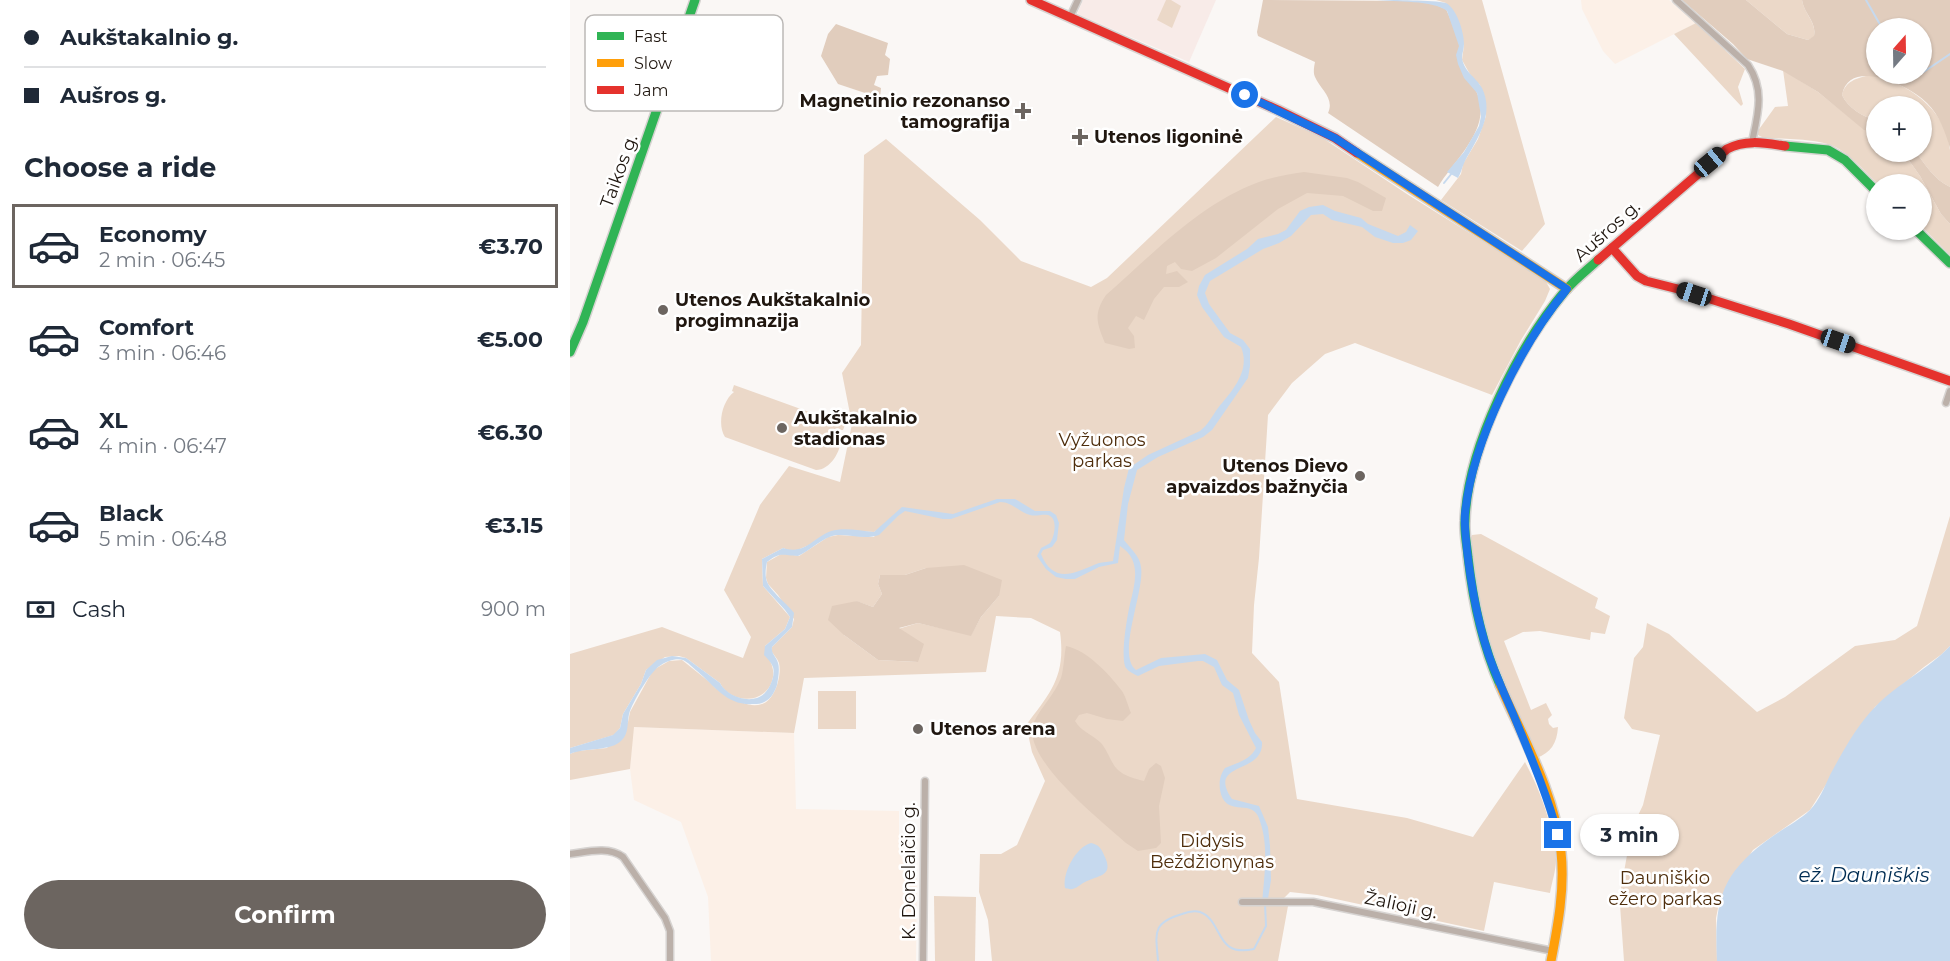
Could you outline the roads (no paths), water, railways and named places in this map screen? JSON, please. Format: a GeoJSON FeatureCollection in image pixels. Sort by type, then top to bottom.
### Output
{"type":"FeatureCollection","features":[{"type":"Feature","properties":{"kind":"street","name":"Taikos g."},"geometry":{"type":"LineString","coordinates":[[690,15],[695,0]]}},
{"type":"Feature","properties":{"kind":"street"},"geometry":{"type":"LineString","coordinates":[[1031,0],[1278,110],[1335,138],[1567,289]]}},
{"type":"Feature","properties":{"kind":"street"},"geometry":{"type":"LineString","coordinates":[[1070,18],[1078,0]]}},
{"type":"Feature","properties":{"kind":"street"},"geometry":{"type":"LineString","coordinates":[[1676,0],[1748,64],[1755,75],[1760,102],[1752,142],[1828,150],[1845,160],[1866,180]]}},
{"type":"Feature","properties":{"kind":"street","name":"Taikos g."},"geometry":{"type":"LineString","coordinates":[[570,352],[583,322],[656,111]]}},
{"type":"Feature","properties":{"kind":"street","name":"Aušros g."},"geometry":{"type":"LineString","coordinates":[[1552,956],[1561,895],[1561,853],[1558,835],[1535,765],[1488,654],[1478,617],[1472,585],[1465,515],[1475,464],[1519,359],[1540,324],[1567,289],[1727,148],[1752,142]]}},
{"type":"Feature","properties":{"kind":"street"},"geometry":{"type":"LineString","coordinates":[[1926,240],[1950,263]]}},
{"type":"Feature","properties":{"kind":"street"},"geometry":{"type":"LineString","coordinates":[[1612,248],[1637,276],[1646,281],[1789,324],[1950,381]]}},
{"type":"Feature","properties":{"kind":"street"},"geometry":{"type":"LineString","coordinates":[[1946,403],[1950,391]]}},
{"type":"Feature","properties":{"kind":"street","name":"K. Donelaičio g."},"geometry":{"type":"LineString","coordinates":[[923,961],[925,781]]}},
{"type":"Feature","properties":{"kind":"street"},"geometry":{"type":"LineString","coordinates":[[570,854],[614,852],[627,862],[665,918],[670,932],[670,961]]}},
{"type":"Feature","properties":{"kind":"street","name":"Žalioji g."},"geometry":{"type":"LineString","coordinates":[[1242,902],[1313,902],[1552,956]]}},
{"type":"Feature","properties":{"kind":"water"},"geometry":{"type":"Polygon","coordinates":[[[1377,0],[1446,3],[1457,15],[1464,39],[1463,63],[1482,88],[1487,108],[1483,126],[1458,178],[1447,172],[1464,152],[1479,126],[1481,116],[1477,93],[1464,78],[1458,64],[1456,55],[1459,46],[1447,11],[1441,7],[1424,3],[1377,0]]]}},
{"type":"Feature","properties":{"kind":"water"},"geometry":{"type":"Polygon","coordinates":[[[1323,205],[1361,218],[1368,224],[1398,236],[1406,232],[1410,225],[1418,231],[1411,240],[1393,243],[1375,237],[1362,227],[1332,220],[1323,214],[1311,215],[1291,236],[1263,249],[1210,281],[1205,293],[1209,304],[1230,333],[1243,340],[1250,349],[1248,378],[1212,430],[1203,437],[1158,457],[1137,470],[1128,504],[1124,540],[1137,556],[1141,567],[1129,651],[1131,662],[1136,670],[1161,658],[1205,654],[1217,660],[1227,680],[1239,690],[1249,720],[1262,742],[1260,752],[1254,759],[1231,773],[1226,779],[1226,787],[1232,799],[1259,806],[1268,827],[1271,880],[1267,905],[1262,904],[1265,849],[1258,816],[1254,811],[1227,803],[1220,790],[1220,778],[1225,768],[1247,758],[1256,748],[1239,715],[1233,693],[1222,685],[1214,667],[1203,661],[1159,666],[1138,676],[1129,671],[1124,663],[1124,647],[1134,588],[1135,572],[1132,558],[1120,546],[1118,563],[1099,567],[1075,579],[1056,577],[1046,569],[1037,556],[1041,548],[1051,541],[1054,533],[1052,518],[1048,515],[1030,515],[1004,502],[951,519],[905,511],[879,535],[868,537],[836,535],[826,538],[798,556],[776,556],[767,562],[767,582],[794,613],[792,627],[772,647],[779,671],[777,685],[769,699],[759,704],[736,702],[722,694],[685,661],[672,660],[657,668],[642,687],[629,714],[627,731],[622,740],[605,748],[570,754],[570,748],[613,735],[620,728],[623,714],[641,684],[646,670],[657,660],[672,656],[686,658],[720,683],[726,691],[741,698],[757,698],[765,693],[774,671],[764,655],[765,646],[785,629],[790,617],[763,586],[762,559],[783,548],[791,550],[803,548],[824,534],[836,530],[874,532],[902,507],[953,514],[997,499],[1015,499],[1035,511],[1050,511],[1056,515],[1059,523],[1057,540],[1052,547],[1043,550],[1041,554],[1052,570],[1066,574],[1074,573],[1099,563],[1113,561],[1129,468],[1148,455],[1203,429],[1234,388],[1242,372],[1244,364],[1241,347],[1224,337],[1202,307],[1197,295],[1205,275],[1247,249],[1258,239],[1286,230],[1300,211],[1323,205]]]}},
{"type":"Feature","properties":{"kind":"water","name":"ež. Dauniškis"},"geometry":{"type":"Polygon","coordinates":[[[1950,646],[1950,961],[1717,961],[1717,921],[1724,889],[1732,875],[1756,849],[1810,810],[1851,739],[1876,706],[1950,646]]]}},
{"type":"Feature","properties":{"kind":"water"},"geometry":{"type":"Polygon","coordinates":[[[1091,843],[1102,850],[1107,862],[1107,870],[1074,889],[1065,888],[1066,875],[1071,861],[1085,845],[1091,843]]]}},
{"type":"Feature","properties":{"kind":"waterway"},"geometry":{"type":"LineString","coordinates":[[1866,0],[1876,18]]}},
{"type":"Feature","properties":{"kind":"waterway"},"geometry":{"type":"LineString","coordinates":[[1932,66],[1950,54]]}},
{"type":"Feature","properties":{"kind":"waterway"},"geometry":{"type":"LineString","coordinates":[[1444,183],[1452,173]]}},
{"type":"Feature","properties":{"kind":"waterway"},"geometry":{"type":"LineString","coordinates":[[1158,961],[1157,937],[1160,926],[1172,917],[1195,911],[1208,917],[1226,944],[1232,948],[1254,949],[1266,926],[1265,904]]}},
{"type":"Feature","properties":{"kind":"place","name":"Magnetinio rezonanso tamografija"},"geometry":{"type":"Point","coordinates":[1023,111]}},
{"type":"Feature","properties":{"kind":"place","name":"Utenos ligoninė"},"geometry":{"type":"Point","coordinates":[1080,137]}},
{"type":"Feature","properties":{"kind":"place","name":"Utenos Aukštakalnio progimnazija"},"geometry":{"type":"Point","coordinates":[663,310]}},
{"type":"Feature","properties":{"kind":"place","name":"Aukštakalnio stadionas"},"geometry":{"type":"Point","coordinates":[782,428]}},
{"type":"Feature","properties":{"kind":"place","name":"Utenos Dievo apvaizdos bažnyčia"},"geometry":{"type":"Point","coordinates":[1360,476]}},
{"type":"Feature","properties":{"kind":"place","name":"Utenos arena"},"geometry":{"type":"Point","coordinates":[918,729]}},
{"type":"Feature","properties":{"kind":"park label","name":"Vyžuonos parkas"},"geometry":{"type":"Point","coordinates":[1102,450]}},
{"type":"Feature","properties":{"kind":"park label","name":"Didysis Beždžionynas"},"geometry":{"type":"Point","coordinates":[1212,851]}},
{"type":"Feature","properties":{"kind":"park label","name":"Dauniškio ežero parkas"},"geometry":{"type":"Point","coordinates":[1665,888]}}]}
